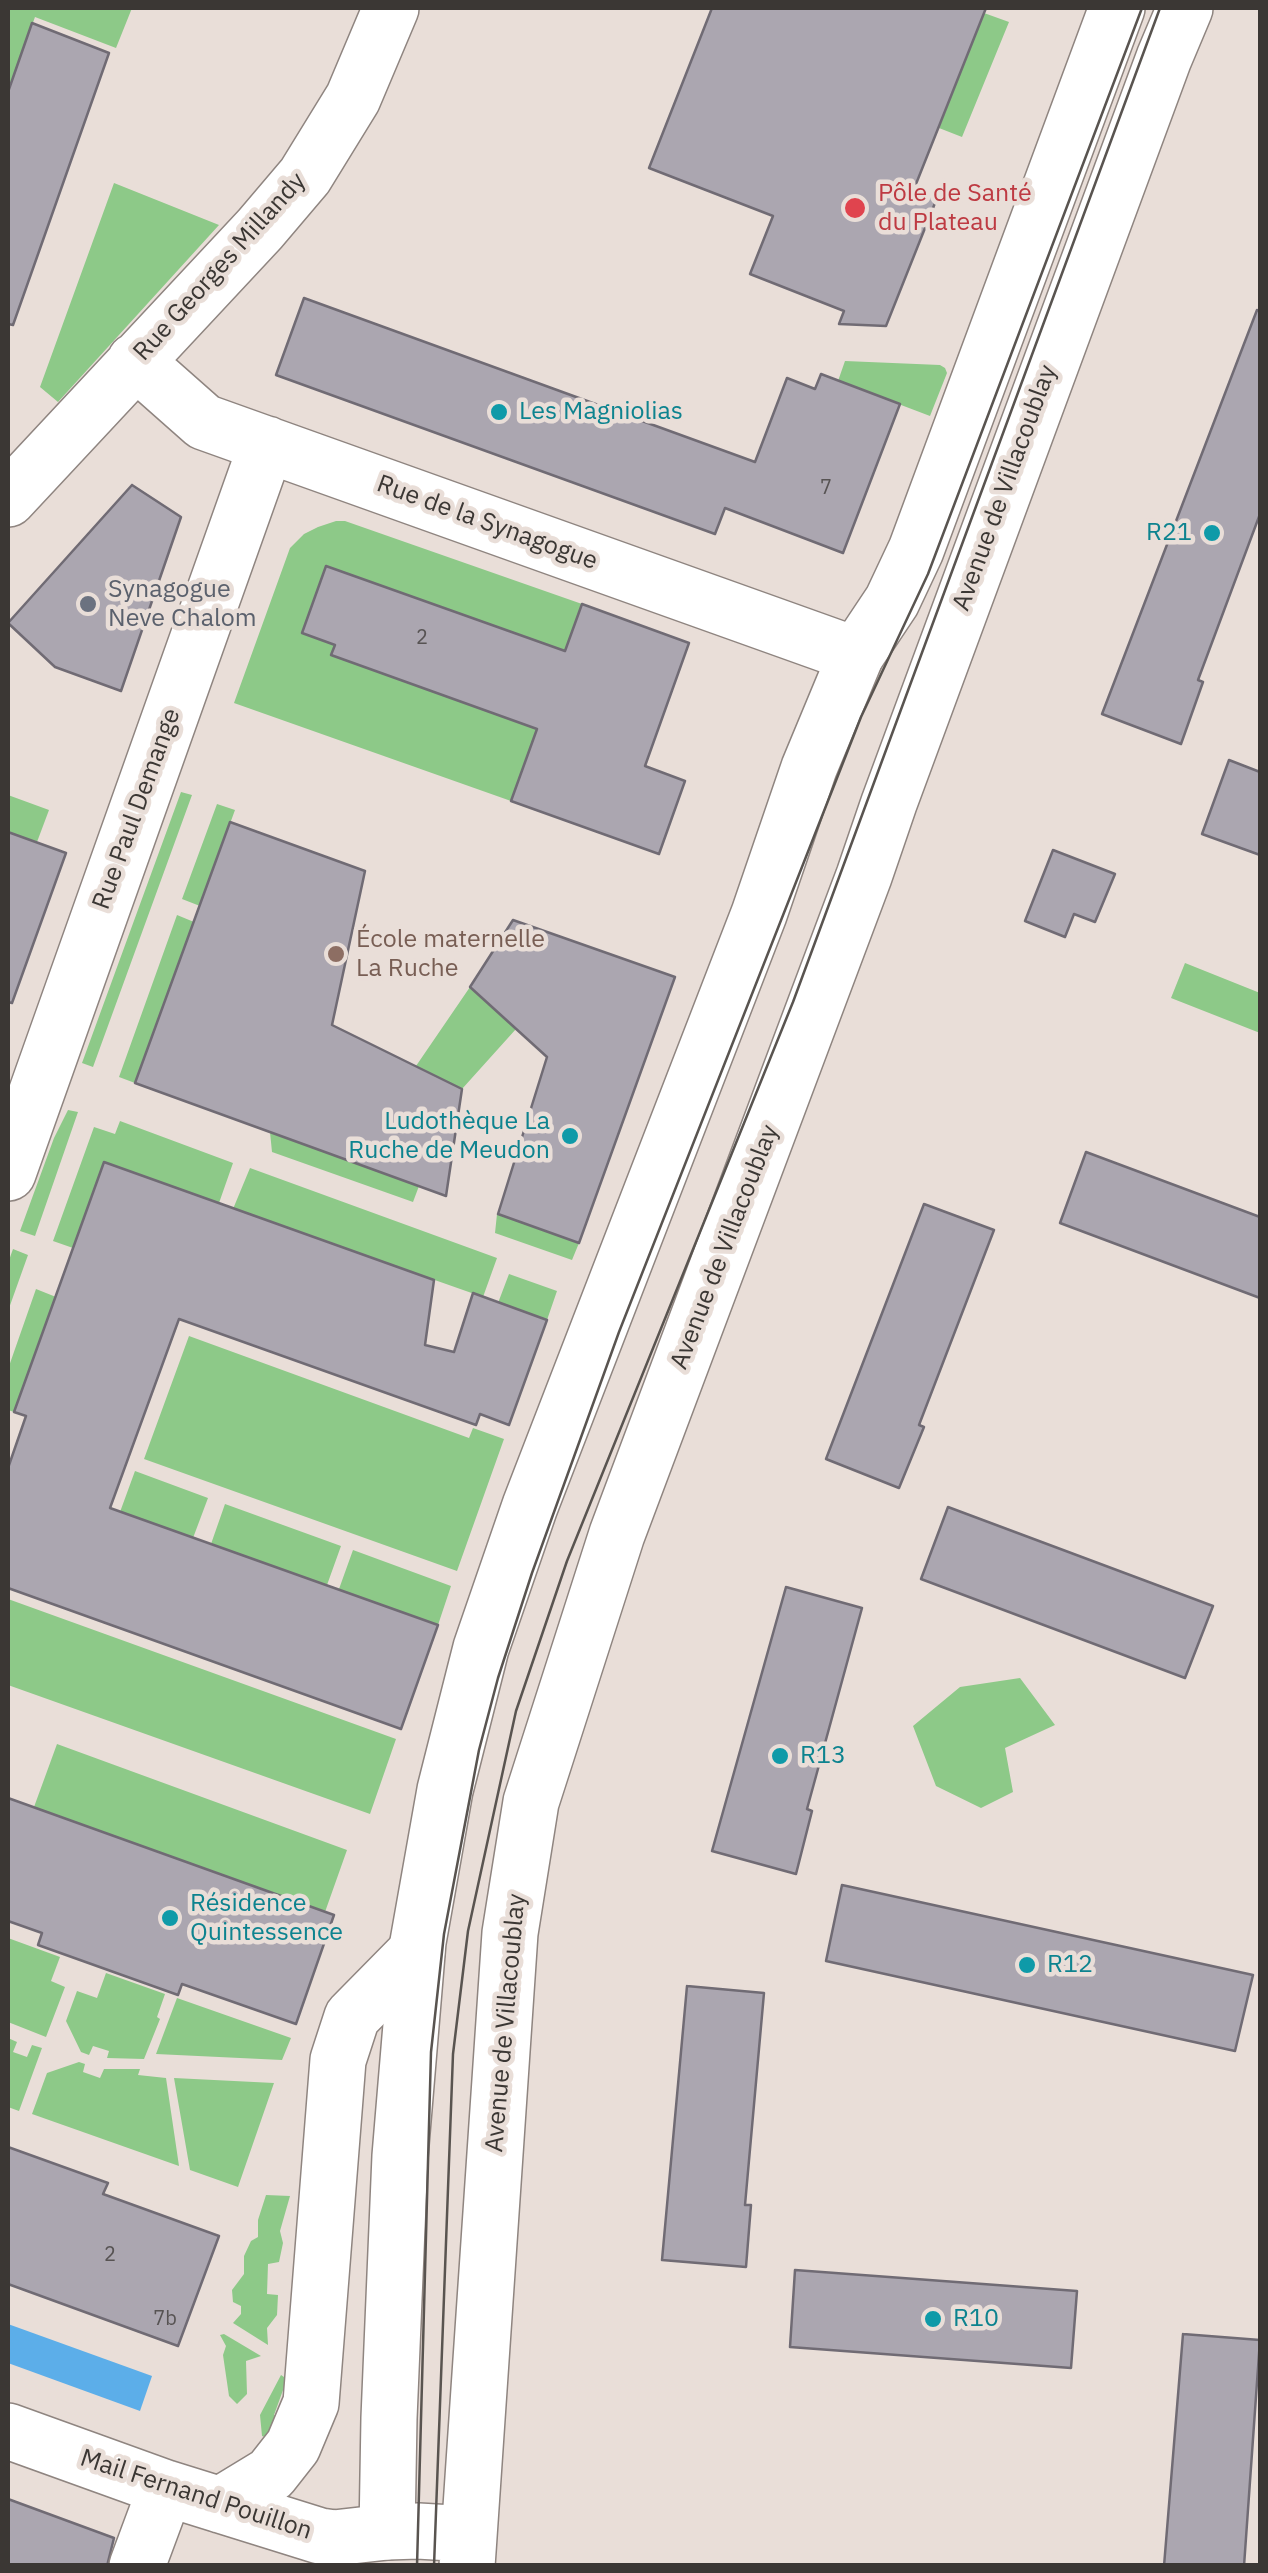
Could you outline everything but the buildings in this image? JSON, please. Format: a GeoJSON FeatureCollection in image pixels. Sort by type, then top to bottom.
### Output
{"type":"FeatureCollection","features":[{"type":"Feature","properties":{"kind":"street","name":"Rue Georges Millandy"},"geometry":{"type":"LineString","coordinates":[[8,499],[305,176],[352,98],[391,8]]}},
{"type":"Feature","properties":{"kind":"street"},"geometry":{"type":"LineString","coordinates":[[388,2532],[400,2156],[418,1951],[446,1790],[481,1648],[536,1491],[758,914],[809,768],[856,655],[892,600],[916,550],[1117,8]]}},
{"type":"Feature","properties":{"kind":"street","name":"Avenue de Villacoublay"},"geometry":{"type":"LineString","coordinates":[[388,2532],[436,2531],[468,2550],[510,1934],[530,1802],[617,1534],[1184,8]]}},
{"type":"Feature","properties":{"kind":"street","name":"Rue de la Synagogue"},"geometry":{"type":"LineString","coordinates":[[135,361],[204,422],[856,655]]}},
{"type":"Feature","properties":{"kind":"street","name":"Rue Paul Demange"},"geometry":{"type":"LineString","coordinates":[[8,1173],[267,444]]}},
{"type":"Feature","properties":{"kind":"street"},"geometry":{"type":"LineString","coordinates":[[220,2505],[272,2474],[293,2446],[310,2403],[338,2060],[352,2018],[418,1951]]}},
{"type":"Feature","properties":{"kind":"street","name":"Mail Fernand Pouillon"},"geometry":{"type":"LineString","coordinates":[[8,2431],[220,2505],[315,2551],[334,2538],[388,2532]]}},
{"type":"Feature","properties":{"kind":"street"},"geometry":{"type":"LineString","coordinates":[[137,2566],[166,2488]]}},
{"type":"Feature","properties":{"kind":"green space"},"geometry":{"type":"Polygon","coordinates":[[[8,8],[132,8],[116,48],[35,17],[8,92],[8,8]]]}},
{"type":"Feature","properties":{"kind":"green space"},"geometry":{"type":"Polygon","coordinates":[[[984,13],[1009,22],[962,137],[939,128],[984,13]]]}},
{"type":"Feature","properties":{"kind":"green space"},"geometry":{"type":"Polygon","coordinates":[[[114,183],[219,225],[58,402],[40,387],[114,183]]]}},
{"type":"Feature","properties":{"kind":"green space"},"geometry":{"type":"Polygon","coordinates":[[[845,361],[940,365],[947,373],[930,416],[838,381],[845,361]]]}},
{"type":"Feature","properties":{"kind":"green space"},"geometry":{"type":"Polygon","coordinates":[[[336,521],[582,604],[511,801],[234,703],[290,548],[304,534],[336,521]]]}},
{"type":"Feature","properties":{"kind":"green space"},"geometry":{"type":"Polygon","coordinates":[[[181,792],[192,795],[93,1067],[82,1063],[181,792]]]}},
{"type":"Feature","properties":{"kind":"green space"},"geometry":{"type":"Polygon","coordinates":[[[8,795],[49,810],[37,842],[8,832],[8,795]]]}},
{"type":"Feature","properties":{"kind":"green space"},"geometry":{"type":"Polygon","coordinates":[[[217,804],[235,810],[200,906],[182,899],[217,804]]]}},
{"type":"Feature","properties":{"kind":"green space"},"geometry":{"type":"Polygon","coordinates":[[[177,915],[194,922],[135,1083],[119,1077],[177,915]]]}},
{"type":"Feature","properties":{"kind":"green space"},"geometry":{"type":"Polygon","coordinates":[[[1185,963],[1260,993],[1260,1033],[1171,998],[1185,963]]]}},
{"type":"Feature","properties":{"kind":"green space"},"geometry":{"type":"Polygon","coordinates":[[[470,987],[516,1029],[462,1089],[416,1066],[470,987]]]}},
{"type":"Feature","properties":{"kind":"green space"},"geometry":{"type":"Polygon","coordinates":[[[68,1110],[78,1112],[35,1236],[20,1231],[68,1110]]]}},
{"type":"Feature","properties":{"kind":"green space"},"geometry":{"type":"Polygon","coordinates":[[[120,1121],[233,1163],[219,1203],[73,1248],[53,1241],[94,1127],[115,1134],[120,1121]]]}},
{"type":"Feature","properties":{"kind":"green space"},"geometry":{"type":"Polygon","coordinates":[[[270,1132],[419,1186],[413,1202],[272,1152],[270,1132]]]}},
{"type":"Feature","properties":{"kind":"green space"},"geometry":{"type":"Polygon","coordinates":[[[250,1168],[497,1258],[483,1297],[233,1209],[250,1168]]]}},
{"type":"Feature","properties":{"kind":"green space"},"geometry":{"type":"Polygon","coordinates":[[[497,1214],[579,1243],[572,1260],[495,1233],[497,1214]]]}},
{"type":"Feature","properties":{"kind":"green space"},"geometry":{"type":"Polygon","coordinates":[[[13,1249],[28,1255],[8,1311],[8,1263],[13,1249]]]}},
{"type":"Feature","properties":{"kind":"green space"},"geometry":{"type":"Polygon","coordinates":[[[509,1274],[557,1291],[547,1320],[498,1303],[509,1274]]]}},
{"type":"Feature","properties":{"kind":"green space"},"geometry":{"type":"Polygon","coordinates":[[[36,1289],[56,1297],[14,1412],[8,1410],[8,1369],[36,1289]]]}},
{"type":"Feature","properties":{"kind":"green space"},"geometry":{"type":"Polygon","coordinates":[[[189,1336],[469,1438],[473,1428],[504,1439],[457,1571],[144,1459],[189,1336]]]}},
{"type":"Feature","properties":{"kind":"green space"},"geometry":{"type":"Polygon","coordinates":[[[135,1471],[208,1498],[193,1538],[120,1512],[135,1471]]]}},
{"type":"Feature","properties":{"kind":"green space"},"geometry":{"type":"Polygon","coordinates":[[[225,1504],[341,1546],[327,1585],[211,1544],[225,1504]]]}},
{"type":"Feature","properties":{"kind":"green space"},"geometry":{"type":"Polygon","coordinates":[[[353,1550],[451,1586],[438,1625],[339,1589],[353,1550]]]}},
{"type":"Feature","properties":{"kind":"green space"},"geometry":{"type":"Polygon","coordinates":[[[8,1599],[396,1739],[370,1814],[8,1685],[8,1599]]]}},
{"type":"Feature","properties":{"kind":"green space"},"geometry":{"type":"Polygon","coordinates":[[[1020,1678],[1055,1725],[1005,1748],[1013,1792],[981,1808],[936,1786],[913,1726],[960,1687],[1020,1678]]]}},
{"type":"Feature","properties":{"kind":"green space"},"geometry":{"type":"Polygon","coordinates":[[[57,1744],[347,1850],[325,1912],[34,1807],[57,1744]]]}},
{"type":"Feature","properties":{"kind":"green space"},"geometry":{"type":"Polygon","coordinates":[[[8,1938],[60,1957],[51,1981],[65,1987],[46,2037],[8,2022],[8,1938]]]}},
{"type":"Feature","properties":{"kind":"green space"},"geometry":{"type":"Polygon","coordinates":[[[106,1973],[165,1994],[144,2059],[107,2058],[109,2051],[93,2046],[89,2055],[81,2052],[66,2021],[77,1991],[97,1998],[106,1973]]]}},
{"type":"Feature","properties":{"kind":"green space"},"geometry":{"type":"Polygon","coordinates":[[[177,1998],[291,2038],[282,2060],[156,2054],[177,1998]]]}},
{"type":"Feature","properties":{"kind":"green space"},"geometry":{"type":"Polygon","coordinates":[[[8,2038],[17,2042],[13,2052],[27,2057],[32,2045],[42,2048],[19,2111],[8,2107],[8,2038]]]}},
{"type":"Feature","properties":{"kind":"green space"},"geometry":{"type":"Polygon","coordinates":[[[79,2062],[85,2064],[83,2072],[100,2078],[104,2069],[140,2069],[138,2075],[166,2078],[179,2166],[32,2114],[47,2073],[79,2062]]]}},
{"type":"Feature","properties":{"kind":"green space"},"geometry":{"type":"Polygon","coordinates":[[[174,2078],[274,2083],[238,2187],[190,2170],[174,2078]]]}},
{"type":"Feature","properties":{"kind":"green space"},"geometry":{"type":"Polygon","coordinates":[[[266,2195],[290,2196],[280,2231],[283,2243],[279,2262],[268,2264],[267,2294],[278,2295],[277,2315],[267,2328],[268,2345],[233,2323],[241,2314],[241,2306],[233,2302],[232,2290],[244,2274],[244,2256],[251,2241],[258,2237],[258,2220],[266,2195]]]}},
{"type":"Feature","properties":{"kind":"green space"},"geometry":{"type":"Polygon","coordinates":[[[220,2335],[261,2356],[246,2361],[247,2394],[237,2404],[229,2396],[223,2355],[226,2346],[220,2335]]]}},
{"type":"Feature","properties":{"kind":"green space"},"geometry":{"type":"Polygon","coordinates":[[[281,2375],[287,2379],[274,2415],[287,2421],[278,2442],[262,2436],[260,2415],[281,2375]]]}},
{"type":"Feature","properties":{"kind":"water"},"geometry":{"type":"Polygon","coordinates":[[[8,2324],[152,2376],[140,2411],[8,2363],[8,2324]]]}},
{"type":"Feature","properties":{"kind":"tram line"},"geometry":{"type":"LineString","coordinates":[[417,2566],[431,2052],[444,1934],[479,1750],[498,1678],[619,1332],[861,717],[928,574],[1142,8]]}},
{"type":"Feature","properties":{"kind":"tram line"},"geometry":{"type":"LineString","coordinates":[[434,2566],[453,2054],[468,1931],[516,1711],[567,1561],[793,1002],[1160,8]]}},
{"type":"Feature","properties":{"kind":"place","name":"Pôle de Santé du Plateau"},"geometry":{"type":"Point","coordinates":[855,208]}},
{"type":"Feature","properties":{"kind":"place","name":"Les Magniolias"},"geometry":{"type":"Point","coordinates":[499,412]}},
{"type":"Feature","properties":{"kind":"place","name":"R21"},"geometry":{"type":"Point","coordinates":[1212,533]}},
{"type":"Feature","properties":{"kind":"place","name":"Synagogue Neve Chalom"},"geometry":{"type":"Point","coordinates":[88,604]}},
{"type":"Feature","properties":{"kind":"place","name":"École maternelle La Ruche"},"geometry":{"type":"Point","coordinates":[336,954]}},
{"type":"Feature","properties":{"kind":"place","name":"Ludothèque La Ruche de Meudon"},"geometry":{"type":"Point","coordinates":[570,1136]}},
{"type":"Feature","properties":{"kind":"place","name":"R13"},"geometry":{"type":"Point","coordinates":[780,1756]}},
{"type":"Feature","properties":{"kind":"place","name":"Résidence Quintessence"},"geometry":{"type":"Point","coordinates":[170,1918]}},
{"type":"Feature","properties":{"kind":"place","name":"R12"},"geometry":{"type":"Point","coordinates":[1027,1965]}},
{"type":"Feature","properties":{"kind":"place","name":"R10"},"geometry":{"type":"Point","coordinates":[933,2319]}}]}
